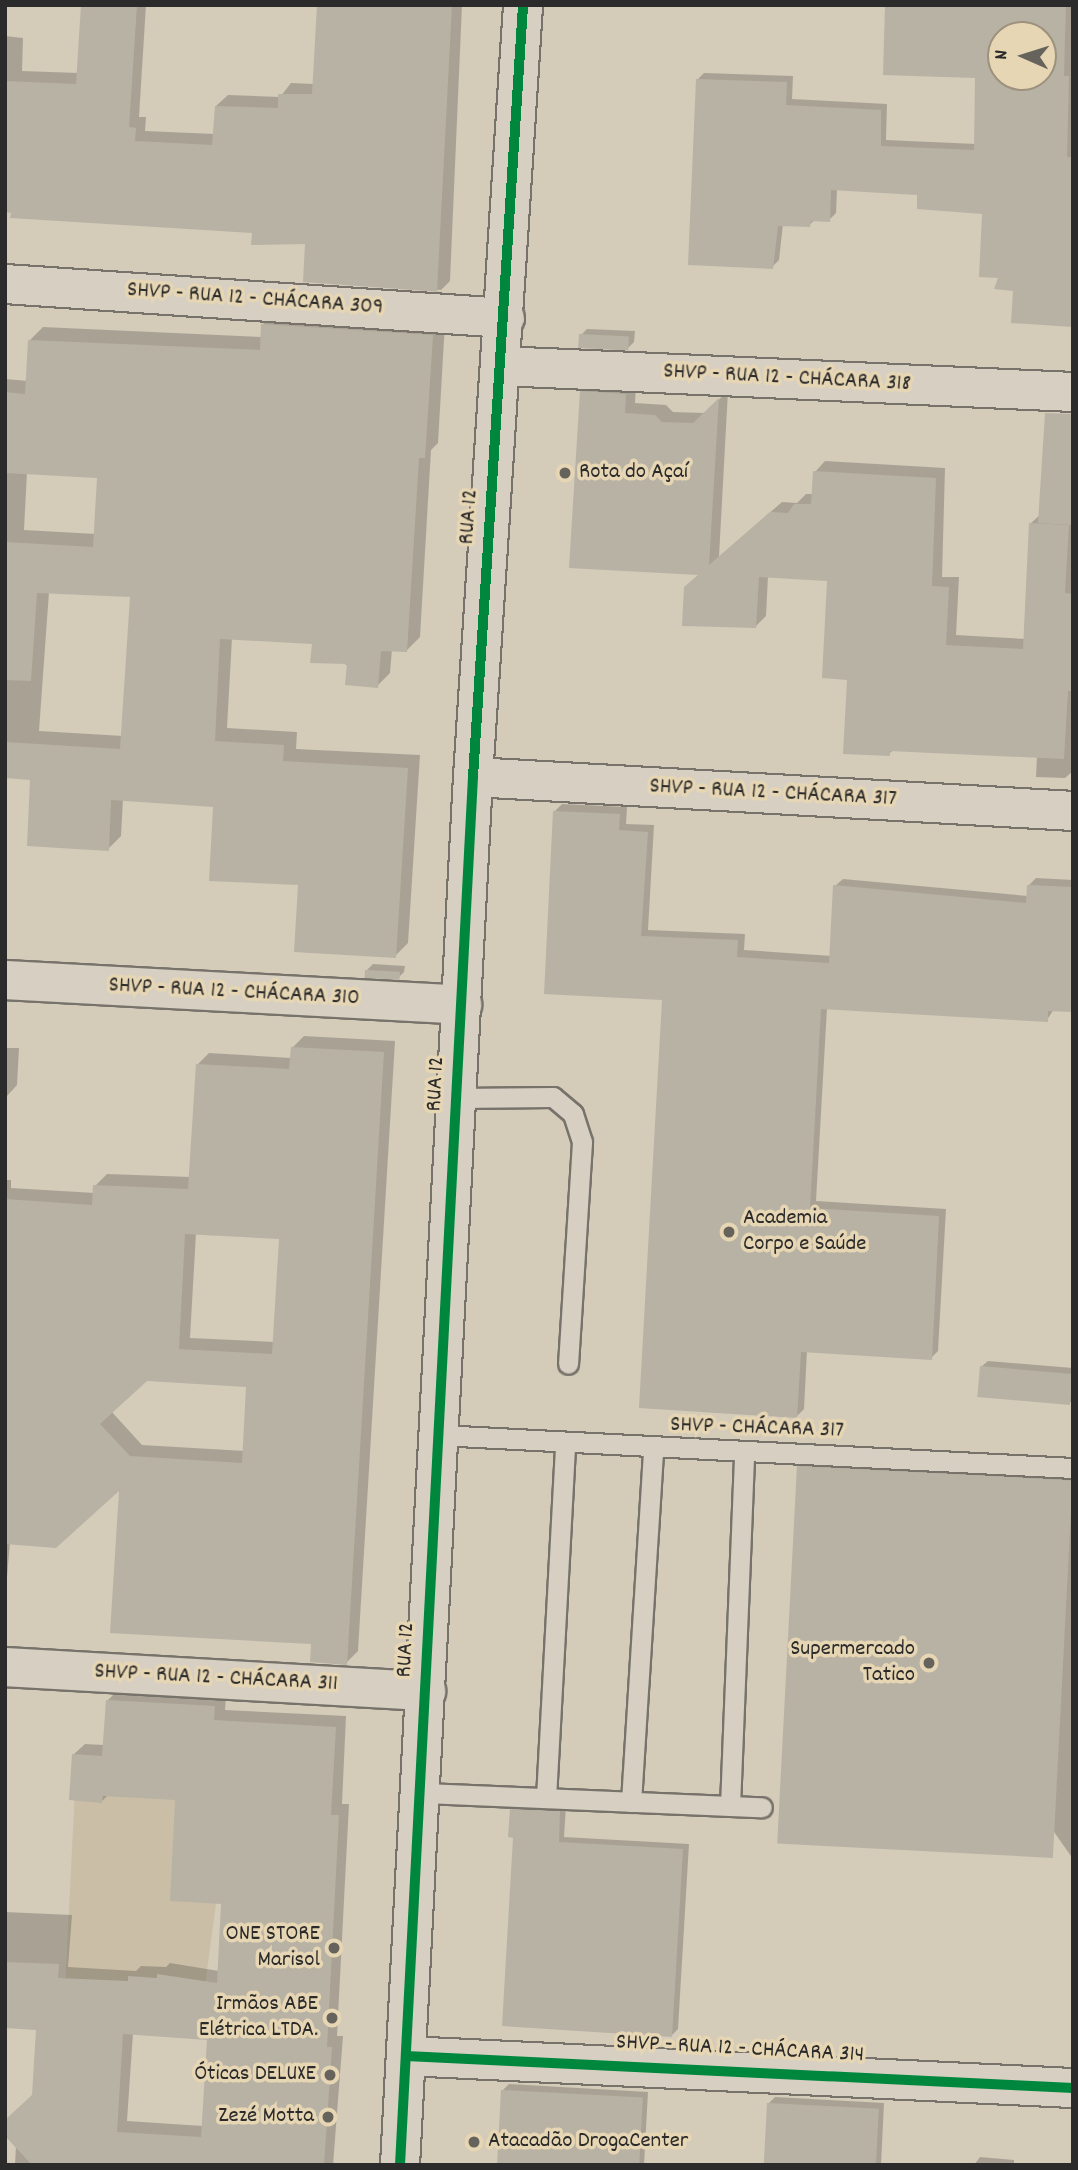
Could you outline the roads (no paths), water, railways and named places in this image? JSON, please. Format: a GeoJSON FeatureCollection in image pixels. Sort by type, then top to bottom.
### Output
{"type":"FeatureCollection","features":[{"type":"Feature","properties":{"kind":"street","name":"RUA 12"},"geometry":{"type":"LineString","coordinates":[[400,2165],[422,1793],[473,777],[505,318],[523,5]]}},
{"type":"Feature","properties":{"kind":"street","name":"SHVP - RUA 12 - CHÁCARA 309"},"geometry":{"type":"LineString","coordinates":[[5,284],[505,318]]}},
{"type":"Feature","properties":{"kind":"street","name":"SHVP - RUA 12 - CHÁCARA 318"},"geometry":{"type":"LineString","coordinates":[[501,366],[1073,392]]}},
{"type":"Feature","properties":{"kind":"street","name":"SHVP - RUA 12 - CHÁCARA 317"},"geometry":{"type":"LineString","coordinates":[[473,777],[1073,810]]}},
{"type":"Feature","properties":{"kind":"street","name":"SHVP - RUA 12 - CHÁCARA 310"},"geometry":{"type":"LineString","coordinates":[[5,980],[462,1005]]}},
{"type":"Feature","properties":{"kind":"street","name":"SHVP - RUA 12 - CHÁCARA 311"},"geometry":{"type":"LineString","coordinates":[[5,1667],[426,1690]]}},
{"type":"Feature","properties":{"kind":"street","name":"SHVP - RUA 12 - CHÁCARA 314"},"geometry":{"type":"LineString","coordinates":[[406,2056],[1073,2088]]}},
{"type":"Feature","properties":{"kind":"lane"},"geometry":{"type":"LineString","coordinates":[[457,1098],[553,1097],[573,1114],[582,1142],[568,1364]]}},
{"type":"Feature","properties":{"kind":"lane","name":"SHVP - CHÁCARA 317"},"geometry":{"type":"LineString","coordinates":[[439,1436],[653,1449],[1073,1468]]}},
{"type":"Feature","properties":{"kind":"lane"},"geometry":{"type":"LineString","coordinates":[[546,1798],[565,1444]]}},
{"type":"Feature","properties":{"kind":"lane"},"geometry":{"type":"LineString","coordinates":[[631,1802],[653,1449]]}},
{"type":"Feature","properties":{"kind":"lane"},"geometry":{"type":"LineString","coordinates":[[730,1806],[744,1452]]}},
{"type":"Feature","properties":{"kind":"lane"},"geometry":{"type":"LineString","coordinates":[[422,1793],[762,1807]]}},
{"type":"Feature","properties":{"kind":"place","name":"Rota do Açaí"},"geometry":{"type":"Point","coordinates":[565,473]}},
{"type":"Feature","properties":{"kind":"place","name":"Academia Corpo e Saúde"},"geometry":{"type":"Point","coordinates":[729,1232]}},
{"type":"Feature","properties":{"kind":"place","name":"Supermercado Tatico"},"geometry":{"type":"Point","coordinates":[929,1663]}},
{"type":"Feature","properties":{"kind":"place","name":"ONE STORE Marisol"},"geometry":{"type":"Point","coordinates":[334,1948]}},
{"type":"Feature","properties":{"kind":"place","name":"Irmãos ABE Elétrica LTDA."},"geometry":{"type":"Point","coordinates":[332,2018]}},
{"type":"Feature","properties":{"kind":"place","name":"Óticas DELUXE"},"geometry":{"type":"Point","coordinates":[330,2075]}},
{"type":"Feature","properties":{"kind":"place","name":"Zezé Motta"},"geometry":{"type":"Point","coordinates":[328,2117]}},
{"type":"Feature","properties":{"kind":"place","name":"Atacadão DrogaCenter"},"geometry":{"type":"Point","coordinates":[474,2142]}}]}
